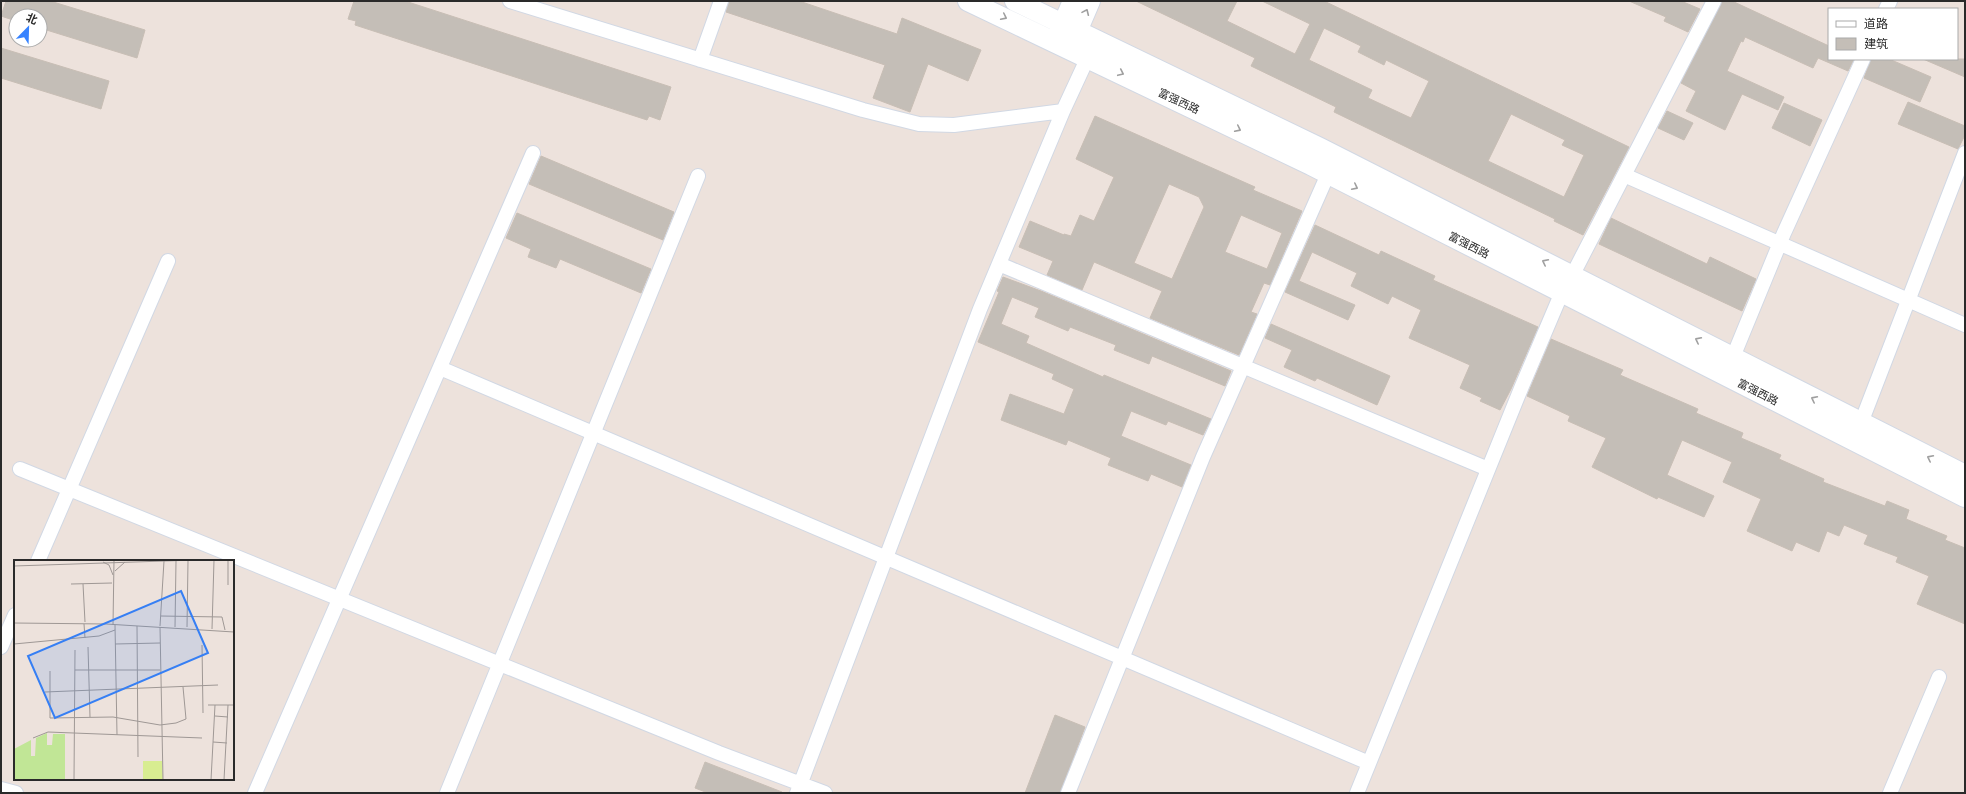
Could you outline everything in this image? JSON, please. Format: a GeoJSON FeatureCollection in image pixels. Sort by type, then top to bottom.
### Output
{"type":"FeatureCollection","features":[{"type":"Feature","properties":{"kind":"main road","name":"富强西路"},"geometry":{"type":"LineString","coordinates":[[968,1],[1066,36],[1240,108],[1965,475]]}},
{"type":"Feature","properties":{"kind":"main road","name":"富强西路"},"geometry":{"type":"LineString","coordinates":[[1014,1],[1066,36],[1088,57],[1328,174],[1965,497]]}},
{"type":"Feature","properties":{"kind":"main road"},"geometry":{"type":"LineString","coordinates":[[1066,36],[1073,1]]}},
{"type":"Feature","properties":{"kind":"main road"},"geometry":{"type":"LineString","coordinates":[[1066,36],[1090,1]]}},
{"type":"Feature","properties":{"kind":"street"},"geometry":{"type":"LineString","coordinates":[[510,1],[863,110],[919,124],[961,125],[1063,111]]}},
{"type":"Feature","properties":{"kind":"street"},"geometry":{"type":"LineString","coordinates":[[700,60],[721,1]]}},
{"type":"Feature","properties":{"kind":"street"},"geometry":{"type":"LineString","coordinates":[[1572,276],[1714,1]]}},
{"type":"Feature","properties":{"kind":"street"},"geometry":{"type":"LineString","coordinates":[[799,788],[980,309],[1063,111],[1088,57]]}},
{"type":"Feature","properties":{"kind":"street"},"geometry":{"type":"LineString","coordinates":[[1733,357],[1779,243],[1863,60]]}},
{"type":"Feature","properties":{"kind":"street"},"geometry":{"type":"LineString","coordinates":[[255,793],[533,153]]}},
{"type":"Feature","properties":{"kind":"street"},"geometry":{"type":"LineString","coordinates":[[1861,422],[1965,153]]}},
{"type":"Feature","properties":{"kind":"street"},"geometry":{"type":"LineString","coordinates":[[1068,793],[1203,457],[1328,174]]}},
{"type":"Feature","properties":{"kind":"street"},"geometry":{"type":"LineString","coordinates":[[1624,175],[1965,325]]}},
{"type":"Feature","properties":{"kind":"street"},"geometry":{"type":"LineString","coordinates":[[447,793],[498,663],[698,176]]}},
{"type":"Feature","properties":{"kind":"street"},"geometry":{"type":"LineString","coordinates":[[38,560],[168,261]]}},
{"type":"Feature","properties":{"kind":"street"},"geometry":{"type":"LineString","coordinates":[[999,264],[1488,469]]}},
{"type":"Feature","properties":{"kind":"street"},"geometry":{"type":"LineString","coordinates":[[1357,793],[1488,469],[1562,292]]}},
{"type":"Feature","properties":{"kind":"street"},"geometry":{"type":"LineString","coordinates":[[440,368],[1368,763]]}},
{"type":"Feature","properties":{"kind":"street"},"geometry":{"type":"LineString","coordinates":[[20,469],[719,753],[799,788],[826,793]]}},
{"type":"Feature","properties":{"kind":"street"},"geometry":{"type":"LineString","coordinates":[[1,647],[14,617]]}},
{"type":"Feature","properties":{"kind":"street"},"geometry":{"type":"LineString","coordinates":[[1890,793],[1939,677]]}},
{"type":"Feature","properties":{"kind":"street"},"geometry":{"type":"LineString","coordinates":[[1,789],[16,793]]}},
{"type":"Feature","properties":{"kind":"building"},"geometry":{"type":"Polygon","coordinates":[[[6,1],[50,1],[145,30],[137,58],[48,30],[48,8],[8,8],[8,18],[1,16],[6,1]]]}},
{"type":"Feature","properties":{"kind":"building"},"geometry":{"type":"Polygon","coordinates":[[[354,1],[405,1],[671,87],[660,120],[649,116],[647,120],[355,25],[356,21],[348,19],[354,1]]]}},
{"type":"Feature","properties":{"kind":"building"},"geometry":{"type":"Polygon","coordinates":[[[729,1],[799,1],[897,34],[902,18],[981,50],[968,81],[928,64],[910,112],[873,98],[885,65],[726,12],[729,1]]]}},
{"type":"Feature","properties":{"kind":"building"},"geometry":{"type":"Polygon","coordinates":[[[1136,1],[1237,1],[1227,21],[1295,54],[1310,24],[1262,1],[1324,1],[1629,147],[1583,235],[1554,221],[1555,219],[1334,112],[1336,107],[1251,66],[1255,58],[1136,1]],[[1324,28],[1309,60],[1372,90],[1368,98],[1411,118],[1429,81],[1386,60],[1384,65],[1358,52],[1361,46],[1324,28]],[[1511,114],[1488,161],[1564,197],[1584,155],[1562,145],[1565,140],[1511,114]]]}},
{"type":"Feature","properties":{"kind":"building"},"geometry":{"type":"Polygon","coordinates":[[[1629,1],[1681,1],[1700,9],[1688,32],[1664,21],[1666,17],[1629,1]]]}},
{"type":"Feature","properties":{"kind":"building"},"geometry":{"type":"Polygon","coordinates":[[[1722,1],[1732,1],[1828,46],[1828,60],[1854,60],[1848,71],[1818,58],[1813,68],[1745,37],[1743,42],[1741,41],[1727,71],[1784,97],[1778,110],[1742,94],[1725,130],[1686,111],[1696,91],[1681,83],[1722,1]]]}},
{"type":"Feature","properties":{"kind":"building"},"geometry":{"type":"Polygon","coordinates":[[[1,48],[109,81],[101,109],[1,78],[1,48]]]}},
{"type":"Feature","properties":{"kind":"building"},"geometry":{"type":"Polygon","coordinates":[[[1965,59],[1965,77],[1925,60],[1965,59]]]}},
{"type":"Feature","properties":{"kind":"building"},"geometry":{"type":"Polygon","coordinates":[[[1871,60],[1891,60],[1931,77],[1920,102],[1864,78],[1871,60]]]}},
{"type":"Feature","properties":{"kind":"building"},"geometry":{"type":"Polygon","coordinates":[[[1908,102],[1965,126],[1965,135],[1958,149],[1898,124],[1908,102]]]}},
{"type":"Feature","properties":{"kind":"building"},"geometry":{"type":"Polygon","coordinates":[[[1784,103],[1822,120],[1810,146],[1772,128],[1784,103]]]}},
{"type":"Feature","properties":{"kind":"building"},"geometry":{"type":"Polygon","coordinates":[[[1667,111],[1693,123],[1684,140],[1658,128],[1667,111]]]}},
{"type":"Feature","properties":{"kind":"building"},"geometry":{"type":"Polygon","coordinates":[[[1095,116],[1255,187],[1253,190],[1302,211],[1270,285],[1264,283],[1251,312],[1257,314],[1239,355],[1150,318],[1162,291],[1094,262],[1082,290],[1047,275],[1053,261],[1019,247],[1030,221],[1064,235],[1071,236],[1080,215],[1094,221],[1114,177],[1076,159],[1095,116]],[[1169,184],[1134,263],[1172,279],[1204,207],[1199,197],[1169,184]],[[1241,215],[1225,252],[1267,269],[1282,233],[1241,215]]]}},
{"type":"Feature","properties":{"kind":"building"},"geometry":{"type":"Polygon","coordinates":[[[541,156],[674,212],[663,240],[529,184],[541,156]]]}},
{"type":"Feature","properties":{"kind":"building"},"geometry":{"type":"Polygon","coordinates":[[[517,213],[651,269],[641,293],[560,259],[556,268],[528,257],[531,249],[506,238],[517,213]]]}},
{"type":"Feature","properties":{"kind":"building"},"geometry":{"type":"Polygon","coordinates":[[[1611,218],[1707,264],[1710,257],[1756,279],[1742,311],[1599,244],[1611,218]]]}},
{"type":"Feature","properties":{"kind":"building"},"geometry":{"type":"Polygon","coordinates":[[[1315,225],[1379,255],[1381,251],[1435,276],[1433,280],[1538,327],[1511,389],[1500,410],[1480,401],[1482,398],[1460,388],[1470,365],[1409,338],[1421,310],[1392,296],[1388,304],[1351,286],[1357,273],[1312,252],[1299,281],[1355,305],[1348,320],[1285,292],[1315,225]]]}},
{"type":"Feature","properties":{"kind":"building"},"geometry":{"type":"Polygon","coordinates":[[[1003,277],[1041,291],[1231,371],[1225,386],[1152,356],[1149,364],[1114,350],[1116,345],[1070,327],[1068,331],[1035,317],[1039,308],[1012,297],[1001,324],[1029,336],[1026,343],[1103,377],[1104,375],[1211,419],[1203,435],[1168,421],[1166,425],[1131,411],[1121,436],[1191,465],[1182,487],[1151,474],[1148,481],[1108,465],[1111,458],[1068,440],[1066,445],[1001,420],[1010,394],[1064,414],[1074,389],[1052,379],[1054,374],[978,342],[999,292],[997,291],[1003,277]]]}},
{"type":"Feature","properties":{"kind":"building"},"geometry":{"type":"Polygon","coordinates":[[[1271,324],[1390,376],[1377,405],[1317,378],[1315,381],[1284,367],[1292,350],[1265,338],[1271,324]]]}},
{"type":"Feature","properties":{"kind":"building"},"geometry":{"type":"Polygon","coordinates":[[[1551,339],[1623,370],[1620,375],[1698,409],[1696,413],[1743,433],[1741,438],[1781,455],[1779,459],[1824,479],[1823,482],[1885,506],[1887,501],[1909,510],[1906,519],[1947,536],[1945,540],[1965,548],[1965,624],[1917,604],[1929,576],[1896,562],[1898,557],[1864,544],[1868,535],[1844,525],[1839,536],[1827,531],[1819,552],[1796,542],[1792,551],[1747,531],[1761,499],[1723,482],[1732,462],[1682,440],[1667,475],[1714,496],[1704,517],[1658,497],[1657,499],[1592,467],[1606,438],[1568,421],[1570,416],[1527,396],[1551,339]]]}},
{"type":"Feature","properties":{"kind":"building"},"geometry":{"type":"Polygon","coordinates":[[[1055,715],[1085,727],[1060,793],[1025,793],[1055,715]]]}},
{"type":"Feature","properties":{"kind":"building"},"geometry":{"type":"Polygon","coordinates":[[[705,762],[782,793],[708,793],[695,788],[705,762]]]}}]}
